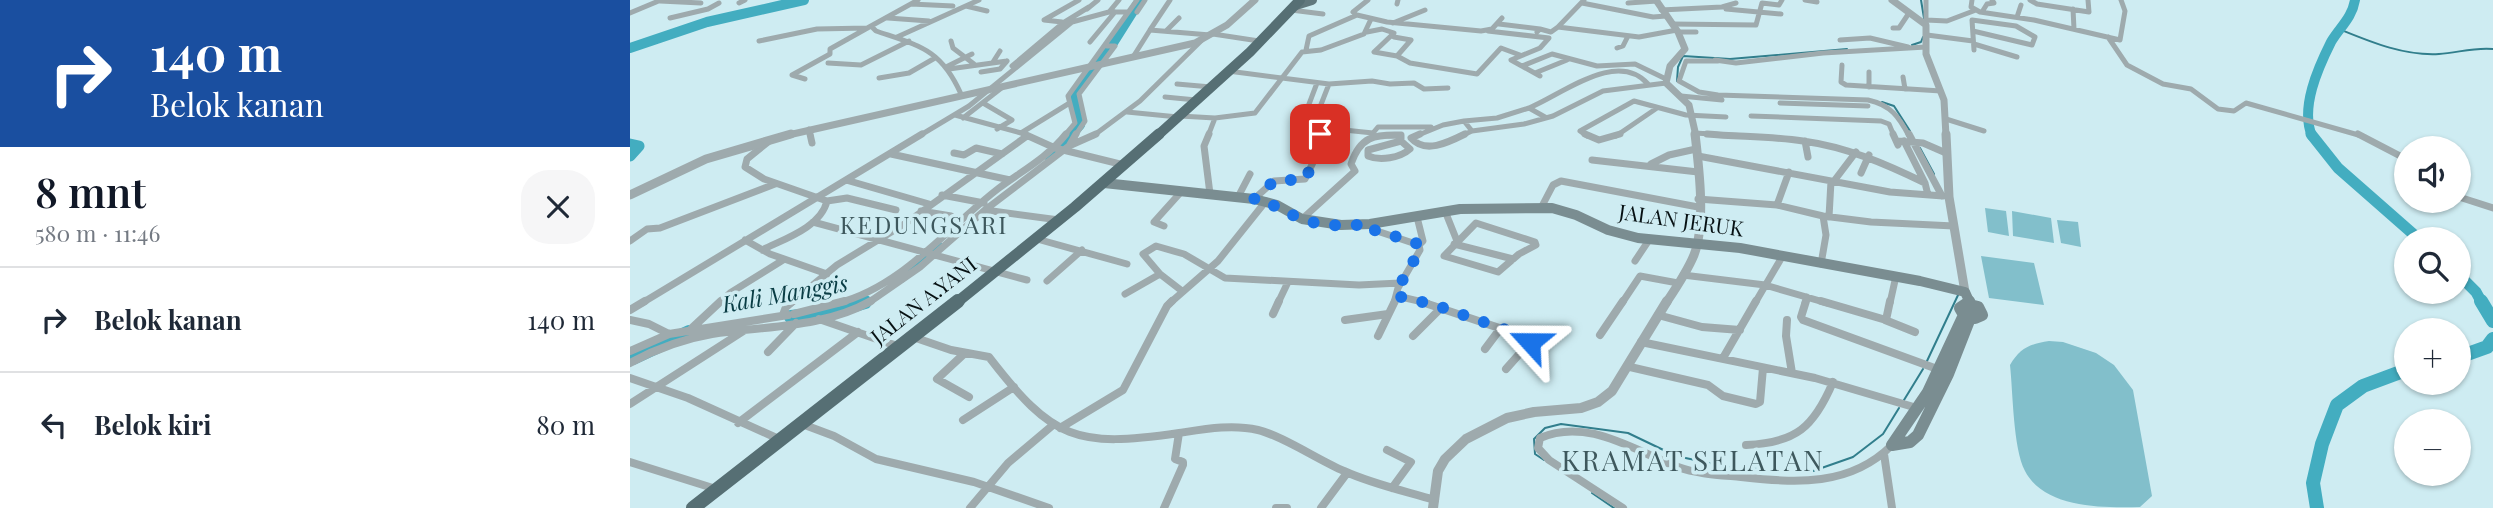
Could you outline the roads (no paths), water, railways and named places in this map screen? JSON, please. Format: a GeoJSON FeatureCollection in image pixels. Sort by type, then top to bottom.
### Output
{"type":"FeatureCollection","features":[{"type":"Feature","properties":{"kind":"highway","name":"JALAN A.YANI"},"geometry":{"type":"LineString","coordinates":[[694,508],[1060,220],[1180,116],[1295,5]]}},
{"type":"Feature","properties":{"kind":"main road"},"geometry":{"type":"LineString","coordinates":[[1295,5],[1312,0]]}},
{"type":"Feature","properties":{"kind":"main road","name":"JALAN JERUK"},"geometry":{"type":"LineString","coordinates":[[1104,183],[1266,201],[1302,219],[1341,225],[1370,224],[1445,211],[1541,208],[1564,211],[1608,230],[1649,240],[1697,243],[1896,276],[1961,291]]}},
{"type":"Feature","properties":{"kind":"main road"},"geometry":{"type":"LineString","coordinates":[[1888,449],[1910,442],[1918,435],[1939,373],[1968,312],[1961,291]]}},
{"type":"Feature","properties":{"kind":"main road"},"geometry":{"type":"LineString","coordinates":[[1888,449],[1907,404],[1939,373]]}},
{"type":"Feature","properties":{"kind":"street"},"geometry":{"type":"LineString","coordinates":[[630,13],[661,0],[722,1]]}},
{"type":"Feature","properties":{"kind":"street"},"geometry":{"type":"LineString","coordinates":[[804,79],[792,75],[830,54],[830,49],[918,0]]}},
{"type":"Feature","properties":{"kind":"street"},"geometry":{"type":"LineString","coordinates":[[897,37],[979,0]]}},
{"type":"Feature","properties":{"kind":"street"},"geometry":{"type":"LineString","coordinates":[[1079,0],[1044,20],[1063,23],[1112,12],[1128,12]]}},
{"type":"Feature","properties":{"kind":"street"},"geometry":{"type":"LineString","coordinates":[[963,118],[1098,0]]}},
{"type":"Feature","properties":{"kind":"street"},"geometry":{"type":"LineString","coordinates":[[1090,42],[1119,0]]}},
{"type":"Feature","properties":{"kind":"street"},"geometry":{"type":"LineString","coordinates":[[630,363],[665,344],[687,337],[795,318],[862,297],[886,283],[1064,148],[1083,127],[1085,118],[1079,94],[1104,63],[1110,46],[1137,0]]}},
{"type":"Feature","properties":{"kind":"street"},"geometry":{"type":"LineString","coordinates":[[1137,12],[1145,0]]}},
{"type":"Feature","properties":{"kind":"street"},"geometry":{"type":"LineString","coordinates":[[1133,57],[1170,0]]}},
{"type":"Feature","properties":{"kind":"street"},"geometry":{"type":"LineString","coordinates":[[818,319],[873,302],[895,286],[926,253],[985,206],[1010,180],[1064,148],[1107,128],[1130,111],[1203,40],[1255,0]]}},
{"type":"Feature","properties":{"kind":"street"},"geometry":{"type":"LineString","coordinates":[[1368,0],[1362,2],[1353,12],[1392,23],[1549,38],[1539,48],[1511,60],[1537,74],[1568,60]]}},
{"type":"Feature","properties":{"kind":"street"},"geometry":{"type":"LineString","coordinates":[[1616,48],[1622,47],[1628,36],[1667,16],[1756,25],[1762,4],[1779,5],[1782,0]]}},
{"type":"Feature","properties":{"kind":"street"},"geometry":{"type":"LineString","coordinates":[[1805,0],[1817,2]]}},
{"type":"Feature","properties":{"kind":"street"},"geometry":{"type":"LineString","coordinates":[[1892,0],[1925,25],[1973,45],[2017,57]]}},
{"type":"Feature","properties":{"kind":"street"},"geometry":{"type":"LineString","coordinates":[[1926,0],[1925,25],[1929,68],[1941,91],[1946,119],[1946,153],[1938,195]]}},
{"type":"Feature","properties":{"kind":"street"},"geometry":{"type":"LineString","coordinates":[[1972,0],[1971,7],[1979,11],[2055,24],[2120,40],[2124,11],[2120,0]]}},
{"type":"Feature","properties":{"kind":"street"},"geometry":{"type":"LineString","coordinates":[[1925,25],[1979,11],[1987,4],[1994,4],[1992,0]]}},
{"type":"Feature","properties":{"kind":"street"},"geometry":{"type":"LineString","coordinates":[[2031,0],[2090,12],[2088,0]]}},
{"type":"Feature","properties":{"kind":"street"},"geometry":{"type":"LineString","coordinates":[[670,18],[708,9],[722,1]]}},
{"type":"Feature","properties":{"kind":"street"},"geometry":{"type":"LineString","coordinates":[[1488,31],[1500,21],[1551,32],[1583,1],[1653,17],[1736,3]]}},
{"type":"Feature","properties":{"kind":"street"},"geometry":{"type":"LineString","coordinates":[[1628,3],[1667,16],[1696,32]]}},
{"type":"Feature","properties":{"kind":"street"},"geometry":{"type":"LineString","coordinates":[[911,4],[953,6]]}},
{"type":"Feature","properties":{"kind":"street"},"geometry":{"type":"LineString","coordinates":[[2055,24],[2058,4]]}},
{"type":"Feature","properties":{"kind":"street"},"geometry":{"type":"LineString","coordinates":[[1295,5],[1322,14]]}},
{"type":"Feature","properties":{"kind":"street"},"geometry":{"type":"LineString","coordinates":[[2017,17],[2021,5]]}},
{"type":"Feature","properties":{"kind":"street"},"geometry":{"type":"LineString","coordinates":[[965,6],[987,11]]}},
{"type":"Feature","properties":{"kind":"street"},"geometry":{"type":"LineString","coordinates":[[1006,81],[1019,60],[1063,23],[1089,7]]}},
{"type":"Feature","properties":{"kind":"street"},"geometry":{"type":"LineString","coordinates":[[1711,8],[1781,14]]}},
{"type":"Feature","properties":{"kind":"street"},"geometry":{"type":"LineString","coordinates":[[2073,9],[2074,29]]}},
{"type":"Feature","properties":{"kind":"street"},"geometry":{"type":"LineString","coordinates":[[1392,23],[1425,10]]}},
{"type":"Feature","properties":{"kind":"street"},"geometry":{"type":"LineString","coordinates":[[1893,28],[1899,28],[1909,13]]}},
{"type":"Feature","properties":{"kind":"street"},"geometry":{"type":"LineString","coordinates":[[1123,105],[1130,111],[1180,116],[1215,118],[1255,113],[1295,59],[1306,50],[1309,36],[1357,15]]}},
{"type":"Feature","properties":{"kind":"street"},"geometry":{"type":"LineString","coordinates":[[1666,81],[1670,66],[1685,49],[1667,16]]}},
{"type":"Feature","properties":{"kind":"street"},"geometry":{"type":"LineString","coordinates":[[886,18],[933,21]]}},
{"type":"Feature","properties":{"kind":"street"},"geometry":{"type":"LineString","coordinates":[[1166,32],[1179,18]]}},
{"type":"Feature","properties":{"kind":"street"},"geometry":{"type":"LineString","coordinates":[[1367,32],[1366,26],[1371,19]]}},
{"type":"Feature","properties":{"kind":"street"},"geometry":{"type":"LineString","coordinates":[[1973,32],[2032,45],[2035,37],[2031,32],[2014,26],[1972,20],[1973,45]]}},
{"type":"Feature","properties":{"kind":"street"},"geometry":{"type":"LineString","coordinates":[[1558,27],[1628,36]]}},
{"type":"Feature","properties":{"kind":"street"},"geometry":{"type":"LineString","coordinates":[[759,41],[817,29],[872,28],[909,41],[935,58],[948,68],[961,94]]}},
{"type":"Feature","properties":{"kind":"street"},"geometry":{"type":"LineString","coordinates":[[1534,35],[1540,29]]}},
{"type":"Feature","properties":{"kind":"street"},"geometry":{"type":"LineString","coordinates":[[1150,30],[1259,41]]}},
{"type":"Feature","properties":{"kind":"street"},"geometry":{"type":"LineString","coordinates":[[1306,50],[1321,50],[1367,32],[1387,30],[1394,33],[1394,37]]}},
{"type":"Feature","properties":{"kind":"street"},"geometry":{"type":"LineString","coordinates":[[1397,56],[1410,40],[1394,37],[1374,52],[1397,56],[1410,63],[1477,74],[1501,48],[1520,55]]}},
{"type":"Feature","properties":{"kind":"street"},"geometry":{"type":"LineString","coordinates":[[2108,37],[2124,62],[2162,84],[2191,89],[2218,108],[2234,111],[2246,103],[2370,139],[2394,152]]}},
{"type":"Feature","properties":{"kind":"street"},"geometry":{"type":"LineString","coordinates":[[1840,40],[1870,38],[1909,47]]}},
{"type":"Feature","properties":{"kind":"street"},"geometry":{"type":"LineString","coordinates":[[630,310],[955,115],[993,87],[1006,81],[1133,57],[1203,40]]}},
{"type":"Feature","properties":{"kind":"street"},"geometry":{"type":"LineString","coordinates":[[828,62],[861,65],[909,41]]}},
{"type":"Feature","properties":{"kind":"street"},"geometry":{"type":"LineString","coordinates":[[951,41],[953,48],[969,55],[974,64]]}},
{"type":"Feature","properties":{"kind":"street"},"geometry":{"type":"LineString","coordinates":[[1064,148],[1075,119],[1068,104],[1071,91],[1110,46]]}},
{"type":"Feature","properties":{"kind":"street"},"geometry":{"type":"LineString","coordinates":[[1683,54],[1736,63],[1823,53],[1926,47]]}},
{"type":"Feature","properties":{"kind":"street"},"geometry":{"type":"LineString","coordinates":[[630,351],[669,334],[691,328],[783,315],[818,319],[858,332],[989,357],[1019,396],[1057,426],[1093,439],[1114,441],[1228,426],[1258,430],[1347,473],[1434,504],[1437,474],[1444,460],[1464,442],[1494,423],[1517,415],[1559,411],[1596,403],[1623,381],[1641,342],[1680,279],[1697,243],[1697,153],[1688,104],[1666,81],[1635,64],[1601,67],[1568,60],[1539,48]]}},
{"type":"Feature","properties":{"kind":"street"},"geometry":{"type":"LineString","coordinates":[[993,62],[1000,51]]}},
{"type":"Feature","properties":{"kind":"street"},"geometry":{"type":"LineString","coordinates":[[1522,66],[1552,54]]}},
{"type":"Feature","properties":{"kind":"street"},"geometry":{"type":"LineString","coordinates":[[948,68],[969,55]]}},
{"type":"Feature","properties":{"kind":"street"},"geometry":{"type":"LineString","coordinates":[[879,78],[894,78],[914,73],[935,58]]}},
{"type":"Feature","properties":{"kind":"street"},"geometry":{"type":"LineString","coordinates":[[1713,58],[1686,61],[1679,81],[1699,92],[1718,95],[1875,101],[1890,107],[1898,115],[1904,142],[1925,183]]}},
{"type":"Feature","properties":{"kind":"street"},"geometry":{"type":"LineString","coordinates":[[948,68],[1007,61],[1000,69],[981,72]]}},
{"type":"Feature","properties":{"kind":"street"},"geometry":{"type":"LineString","coordinates":[[1842,65],[1842,84],[1941,91]]}},
{"type":"Feature","properties":{"kind":"street"},"geometry":{"type":"LineString","coordinates":[[1228,71],[1329,84],[1372,81],[1390,84],[1413,83],[1424,89],[1448,88]]}},
{"type":"Feature","properties":{"kind":"street"},"geometry":{"type":"LineString","coordinates":[[1648,84],[1642,74],[1634,71],[1608,72],[1529,108],[1497,118],[1464,121],[1433,128],[1412,136],[1413,141],[1425,148],[1462,137],[1472,131],[1524,124],[1564,113],[1598,93],[1666,81]]}},
{"type":"Feature","properties":{"kind":"street"},"geometry":{"type":"LineString","coordinates":[[1869,72],[1869,87]]}},
{"type":"Feature","properties":{"kind":"street"},"geometry":{"type":"LineString","coordinates":[[1903,77],[1905,89]]}},
{"type":"Feature","properties":{"kind":"street"},"geometry":{"type":"LineString","coordinates":[[1583,82],[1598,93]]}},
{"type":"Feature","properties":{"kind":"street"},"geometry":{"type":"LineString","coordinates":[[1306,112],[1317,83]]}},
{"type":"Feature","properties":{"kind":"street"},"geometry":{"type":"LineString","coordinates":[[1177,84],[1211,87]]}},
{"type":"Feature","properties":{"kind":"street"},"geometry":{"type":"LineString","coordinates":[[1254,199],[1274,181],[1305,179],[1324,143],[1320,134],[1325,117],[1320,107],[1329,84]]}},
{"type":"Feature","properties":{"kind":"street"},"geometry":{"type":"LineString","coordinates":[[631,194],[706,159],[771,139],[993,87]]}},
{"type":"Feature","properties":{"kind":"street"},"geometry":{"type":"LineString","coordinates":[[1681,96],[1868,106]]}},
{"type":"Feature","properties":{"kind":"street"},"geometry":{"type":"LineString","coordinates":[[1166,97],[1196,100]]}},
{"type":"Feature","properties":{"kind":"street"},"geometry":{"type":"LineString","coordinates":[[1657,108],[1620,134],[1608,139],[1594,141],[1580,131],[1632,101],[1692,116],[1726,117]]}},
{"type":"Feature","properties":{"kind":"street"},"geometry":{"type":"LineString","coordinates":[[983,103],[1012,120],[997,129]]}},
{"type":"Feature","properties":{"kind":"street"},"geometry":{"type":"LineString","coordinates":[[783,315],[786,307],[854,253],[921,211],[1068,104]]}},
{"type":"Feature","properties":{"kind":"street"},"geometry":{"type":"LineString","coordinates":[[1529,108],[1545,117]]}},
{"type":"Feature","properties":{"kind":"street"},"geometry":{"type":"LineString","coordinates":[[955,115],[1125,165]]}},
{"type":"Feature","properties":{"kind":"street"},"geometry":{"type":"LineString","coordinates":[[1751,117],[1881,121],[1889,124],[1904,142],[1938,195],[1950,225],[1961,291]]}},
{"type":"Feature","properties":{"kind":"street"},"geometry":{"type":"LineString","coordinates":[[1075,119],[1085,118]]}},
{"type":"Feature","properties":{"kind":"street"},"geometry":{"type":"LineString","coordinates":[[1210,194],[1204,146],[1215,118]]}},
{"type":"Feature","properties":{"kind":"street"},"geometry":{"type":"LineString","coordinates":[[1946,119],[1984,131]]}},
{"type":"Feature","properties":{"kind":"street"},"geometry":{"type":"LineString","coordinates":[[1464,121],[1472,131]]}},
{"type":"Feature","properties":{"kind":"street"},"geometry":{"type":"LineString","coordinates":[[1302,219],[1355,171],[1350,164],[1354,152],[1378,127],[1433,128]]}},
{"type":"Feature","properties":{"kind":"street"},"geometry":{"type":"LineString","coordinates":[[809,130],[812,143]]}},
{"type":"Feature","properties":{"kind":"street"},"geometry":{"type":"LineString","coordinates":[[1344,130],[1401,135],[1401,141],[1410,149],[1406,153],[1378,160],[1368,156],[1368,150],[1401,141]]}},
{"type":"Feature","properties":{"kind":"street"},"geometry":{"type":"LineString","coordinates":[[1694,133],[1805,141],[1869,155],[1925,183],[1938,195]]}},
{"type":"Feature","properties":{"kind":"street"},"geometry":{"type":"LineString","coordinates":[[771,139],[745,163],[751,172],[775,184],[827,201],[847,198],[896,210]]}},
{"type":"Feature","properties":{"kind":"street"},"geometry":{"type":"LineString","coordinates":[[1805,141],[1808,157]]}},
{"type":"Feature","properties":{"kind":"street"},"geometry":{"type":"LineString","coordinates":[[1904,142],[1930,145],[1946,153]]}},
{"type":"Feature","properties":{"kind":"street"},"geometry":{"type":"LineString","coordinates":[[1298,147],[1320,148]]}},
{"type":"Feature","properties":{"kind":"street"},"geometry":{"type":"LineString","coordinates":[[954,153],[964,155],[976,148],[1002,154]]}},
{"type":"Feature","properties":{"kind":"street"},"geometry":{"type":"LineString","coordinates":[[1821,264],[1832,181],[1856,152]]}},
{"type":"Feature","properties":{"kind":"street"},"geometry":{"type":"LineString","coordinates":[[891,153],[1010,180]]}},
{"type":"Feature","properties":{"kind":"street"},"geometry":{"type":"LineString","coordinates":[[1646,164],[1697,153],[1890,192],[1938,195]]}},
{"type":"Feature","properties":{"kind":"street"},"geometry":{"type":"LineString","coordinates":[[1861,173],[1869,155]]}},
{"type":"Feature","properties":{"kind":"street"},"geometry":{"type":"LineString","coordinates":[[1592,160],[1698,172]]}},
{"type":"Feature","properties":{"kind":"street"},"geometry":{"type":"LineString","coordinates":[[1777,205],[1789,172]]}},
{"type":"Feature","properties":{"kind":"street"},"geometry":{"type":"LineString","coordinates":[[1238,197],[1250,174]]}},
{"type":"Feature","properties":{"kind":"street"},"geometry":{"type":"LineString","coordinates":[[846,180],[929,204]]}},
{"type":"Feature","properties":{"kind":"street"},"geometry":{"type":"LineString","coordinates":[[1541,208],[1553,185],[1561,181],[1698,203],[1777,205],[1826,216],[1871,222],[1950,225]]}},
{"type":"Feature","properties":{"kind":"street"},"geometry":{"type":"LineString","coordinates":[[630,241],[647,229],[660,228],[775,184]]}},
{"type":"Feature","properties":{"kind":"street"},"geometry":{"type":"LineString","coordinates":[[1164,226],[1154,222],[1181,192]]}},
{"type":"Feature","properties":{"kind":"street"},"geometry":{"type":"LineString","coordinates":[[942,195],[1060,220]]}},
{"type":"Feature","properties":{"kind":"street"},"geometry":{"type":"LineString","coordinates":[[762,250],[813,222],[822,215],[827,201]]}},
{"type":"Feature","properties":{"kind":"street"},"geometry":{"type":"LineString","coordinates":[[970,508],[985,487],[1021,448],[1123,390],[1167,306],[1226,253],[1266,201]]}},
{"type":"Feature","properties":{"kind":"street"},"geometry":{"type":"LineString","coordinates":[[2471,201],[2493,208]]}},
{"type":"Feature","properties":{"kind":"street"},"geometry":{"type":"LineString","coordinates":[[921,211],[951,216]]}},
{"type":"Feature","properties":{"kind":"street"},"geometry":{"type":"LineString","coordinates":[[1445,211],[1455,242]]}},
{"type":"Feature","properties":{"kind":"street"},"geometry":{"type":"LineString","coordinates":[[1378,336],[1397,296],[1400,283],[1418,256],[1419,245],[1423,241],[1417,216]]}},
{"type":"Feature","properties":{"kind":"street"},"geometry":{"type":"LineString","coordinates":[[813,222],[1027,280]]}},
{"type":"Feature","properties":{"kind":"street"},"geometry":{"type":"LineString","coordinates":[[1477,223],[1536,244],[1496,272],[1444,256],[1455,242],[1477,223]]}},
{"type":"Feature","properties":{"kind":"street"},"geometry":{"type":"LineString","coordinates":[[1370,224],[1374,230],[1419,245]]}},
{"type":"Feature","properties":{"kind":"street"},"geometry":{"type":"LineString","coordinates":[[1037,239],[1127,264]]}},
{"type":"Feature","properties":{"kind":"street"},"geometry":{"type":"LineString","coordinates":[[745,240],[783,260],[827,274]]}},
{"type":"Feature","properties":{"kind":"street"},"geometry":{"type":"LineString","coordinates":[[1635,261],[1649,240]]}},
{"type":"Feature","properties":{"kind":"street"},"geometry":{"type":"LineString","coordinates":[[1455,242],[1513,259]]}},
{"type":"Feature","properties":{"kind":"street"},"geometry":{"type":"LineString","coordinates":[[1182,291],[1142,255],[1156,246],[1184,254],[1207,270],[1225,278],[1359,285],[1400,283]]}},
{"type":"Feature","properties":{"kind":"street"},"geometry":{"type":"LineString","coordinates":[[1047,281],[1082,250]]}},
{"type":"Feature","properties":{"kind":"street"},"geometry":{"type":"LineString","coordinates":[[1723,358],[1782,257]]}},
{"type":"Feature","properties":{"kind":"street"},"geometry":{"type":"LineString","coordinates":[[691,328],[730,293],[783,260]]}},
{"type":"Feature","properties":{"kind":"street"},"geometry":{"type":"LineString","coordinates":[[1125,294],[1160,274]]}},
{"type":"Feature","properties":{"kind":"street"},"geometry":{"type":"LineString","coordinates":[[1600,335],[1640,276],[1765,285],[1885,320],[1915,332]]}},
{"type":"Feature","properties":{"kind":"street"},"geometry":{"type":"LineString","coordinates":[[1885,320],[1896,276]]}},
{"type":"Feature","properties":{"kind":"street"},"geometry":{"type":"LineString","coordinates":[[1273,314],[1288,282]]}},
{"type":"Feature","properties":{"kind":"street"},"geometry":{"type":"LineString","coordinates":[[1397,296],[1442,307],[1531,340],[1506,369]]}},
{"type":"Feature","properties":{"kind":"street"},"geometry":{"type":"LineString","coordinates":[[1807,297],[1801,317],[1803,320],[1923,362],[1939,373]]}},
{"type":"Feature","properties":{"kind":"street"},"geometry":{"type":"LineString","coordinates":[[1413,335],[1442,307]]}},
{"type":"Feature","properties":{"kind":"street"},"geometry":{"type":"LineString","coordinates":[[1345,320],[1388,314]]}},
{"type":"Feature","properties":{"kind":"street"},"geometry":{"type":"LineString","coordinates":[[1658,315],[1702,327],[1740,330]]}},
{"type":"Feature","properties":{"kind":"street"},"geometry":{"type":"LineString","coordinates":[[768,352],[795,318]]}},
{"type":"Feature","properties":{"kind":"street"},"geometry":{"type":"LineString","coordinates":[[630,320],[649,324],[669,334]]}},
{"type":"Feature","properties":{"kind":"street"},"geometry":{"type":"LineString","coordinates":[[1787,320],[1786,336],[1792,373]]}},
{"type":"Feature","properties":{"kind":"street"},"geometry":{"type":"LineString","coordinates":[[630,404],[748,327]]}},
{"type":"Feature","properties":{"kind":"street"},"geometry":{"type":"LineString","coordinates":[[1485,349],[1500,328]]}},
{"type":"Feature","properties":{"kind":"street"},"geometry":{"type":"LineString","coordinates":[[738,423],[858,332]]}},
{"type":"Feature","properties":{"kind":"street"},"geometry":{"type":"LineString","coordinates":[[1641,342],[1792,373],[1907,404]]}},
{"type":"Feature","properties":{"kind":"street"},"geometry":{"type":"LineString","coordinates":[[965,354],[937,379],[969,397]]}},
{"type":"Feature","properties":{"kind":"street"},"geometry":{"type":"LineString","coordinates":[[1630,367],[1709,385],[1713,391],[1731,399],[1755,404],[1760,401],[1763,368]]}},
{"type":"Feature","properties":{"kind":"street"},"geometry":{"type":"LineString","coordinates":[[630,378],[693,399],[738,423],[781,440]]}},
{"type":"Feature","properties":{"kind":"street"},"geometry":{"type":"LineString","coordinates":[[1746,445],[1765,445],[1795,436],[1823,409],[1832,383]]}},
{"type":"Feature","properties":{"kind":"street"},"geometry":{"type":"LineString","coordinates":[[963,420],[1014,387]]}},
{"type":"Feature","properties":{"kind":"street"},"geometry":{"type":"LineString","coordinates":[[801,424],[834,436],[876,459],[985,487],[1049,508]]}},
{"type":"Feature","properties":{"kind":"street"},"geometry":{"type":"LineString","coordinates":[[1164,508],[1183,465],[1183,462],[1175,458],[1179,433]]}},
{"type":"Feature","properties":{"kind":"street"},"geometry":{"type":"LineString","coordinates":[[1623,508],[1549,460],[1540,452],[1538,440],[1551,433],[1579,433],[1620,441],[1666,462],[1693,470],[1811,481],[1841,476],[1888,449],[1892,508]]}},
{"type":"Feature","properties":{"kind":"street"},"geometry":{"type":"LineString","coordinates":[[1387,450],[1410,462],[1392,488]]}},
{"type":"Feature","properties":{"kind":"street"},"geometry":{"type":"LineString","coordinates":[[630,462],[716,490]]}},
{"type":"Feature","properties":{"kind":"street"},"geometry":{"type":"LineString","coordinates":[[1321,508],[1347,473]]}},
{"type":"Feature","properties":{"kind":"street"},"geometry":{"type":"LineString","coordinates":[[1276,508],[1287,508]]}},
{"type":"Feature","properties":{"kind":"waterway"},"geometry":{"type":"LineString","coordinates":[[630,48],[707,22],[804,0]]}},
{"type":"Feature","properties":{"kind":"waterway","name":"Kali Manggis"},"geometry":{"type":"LineString","coordinates":[[1070,136],[1080,125],[1075,94],[1111,46],[1140,0]]}},
{"type":"Feature","properties":{"kind":"waterway"},"geometry":{"type":"LineString","coordinates":[[1921,0],[1924,18]]}},
{"type":"Feature","properties":{"kind":"waterway"},"geometry":{"type":"LineString","coordinates":[[2312,135],[2308,113],[2312,88],[2326,52],[2348,17],[2355,0]]}},
{"type":"Feature","properties":{"kind":"waterway"},"geometry":{"type":"LineString","coordinates":[[2339,29],[2375,43],[2413,53],[2439,54],[2493,49]]}},
{"type":"Feature","properties":{"kind":"waterway"},"geometry":{"type":"LineString","coordinates":[[1912,45],[1921,42],[1923,37]]}},
{"type":"Feature","properties":{"kind":"waterway"},"geometry":{"type":"LineString","coordinates":[[1677,81],[1678,67],[1683,56],[1730,59],[1847,49]]}},
{"type":"Feature","properties":{"kind":"waterway"},"geometry":{"type":"LineString","coordinates":[[1882,102],[1894,106],[1910,131]]}},
{"type":"Feature","properties":{"kind":"waterway","name":"Kali Manggis"},"geometry":{"type":"LineString","coordinates":[[1050,157],[1071,134]]}},
{"type":"Feature","properties":{"kind":"waterway"},"geometry":{"type":"LineString","coordinates":[[2312,135],[2338,168],[2405,227]]}},
{"type":"Feature","properties":{"kind":"waterway"},"geometry":{"type":"LineString","coordinates":[[630,144],[639,146],[630,156]]}},
{"type":"Feature","properties":{"kind":"waterway"},"geometry":{"type":"LineString","coordinates":[[1920,148],[1934,174]]}},
{"type":"Feature","properties":{"kind":"waterway","name":"Kali Manggis"},"geometry":{"type":"LineString","coordinates":[[900,278],[938,247]]}},
{"type":"Feature","properties":{"kind":"waterway"},"geometry":{"type":"LineString","coordinates":[[2471,287],[2482,303]]}},
{"type":"Feature","properties":{"kind":"waterway"},"geometry":{"type":"LineString","coordinates":[[1927,361],[1959,293]]}},
{"type":"Feature","properties":{"kind":"waterway"},"geometry":{"type":"LineString","coordinates":[[2481,301],[2493,321]]}},
{"type":"Feature","properties":{"kind":"waterway","name":"Kali Manggis"},"geometry":{"type":"LineString","coordinates":[[791,317],[827,313],[865,302],[862,303]]}},
{"type":"Feature","properties":{"kind":"waterway","name":"Kali Manggis"},"geometry":{"type":"LineString","coordinates":[[633,358],[689,332]]}},
{"type":"Feature","properties":{"kind":"waterway"},"geometry":{"type":"LineString","coordinates":[[2471,353],[2487,347],[2493,339]]}},
{"type":"Feature","properties":{"kind":"waterway"},"geometry":{"type":"LineString","coordinates":[[1904,400],[1923,369]]}},
{"type":"Feature","properties":{"kind":"waterway"},"geometry":{"type":"LineString","coordinates":[[2317,508],[2313,483],[2322,444],[2337,405],[2363,386],[2394,374]]}},
{"type":"Feature","properties":{"kind":"waterway"},"geometry":{"type":"LineString","coordinates":[[1544,460],[1535,454],[1534,439],[1545,428],[1561,424],[1628,433],[1676,456],[1733,468],[1813,471],[1853,457],[1883,434],[1899,408]]}},
{"type":"Feature","properties":{"kind":"waterway"},"geometry":{"type":"LineString","coordinates":[[1592,493],[1614,508]]}},
{"type":"Feature","properties":{"kind":"district","name":"KEDUNGSARI"},"geometry":{"type":"Point","coordinates":[924,226]}},
{"type":"Feature","properties":{"kind":"district","name":"KRAMAT SELATAN"},"geometry":{"type":"Point","coordinates":[1693,461]}}]}
